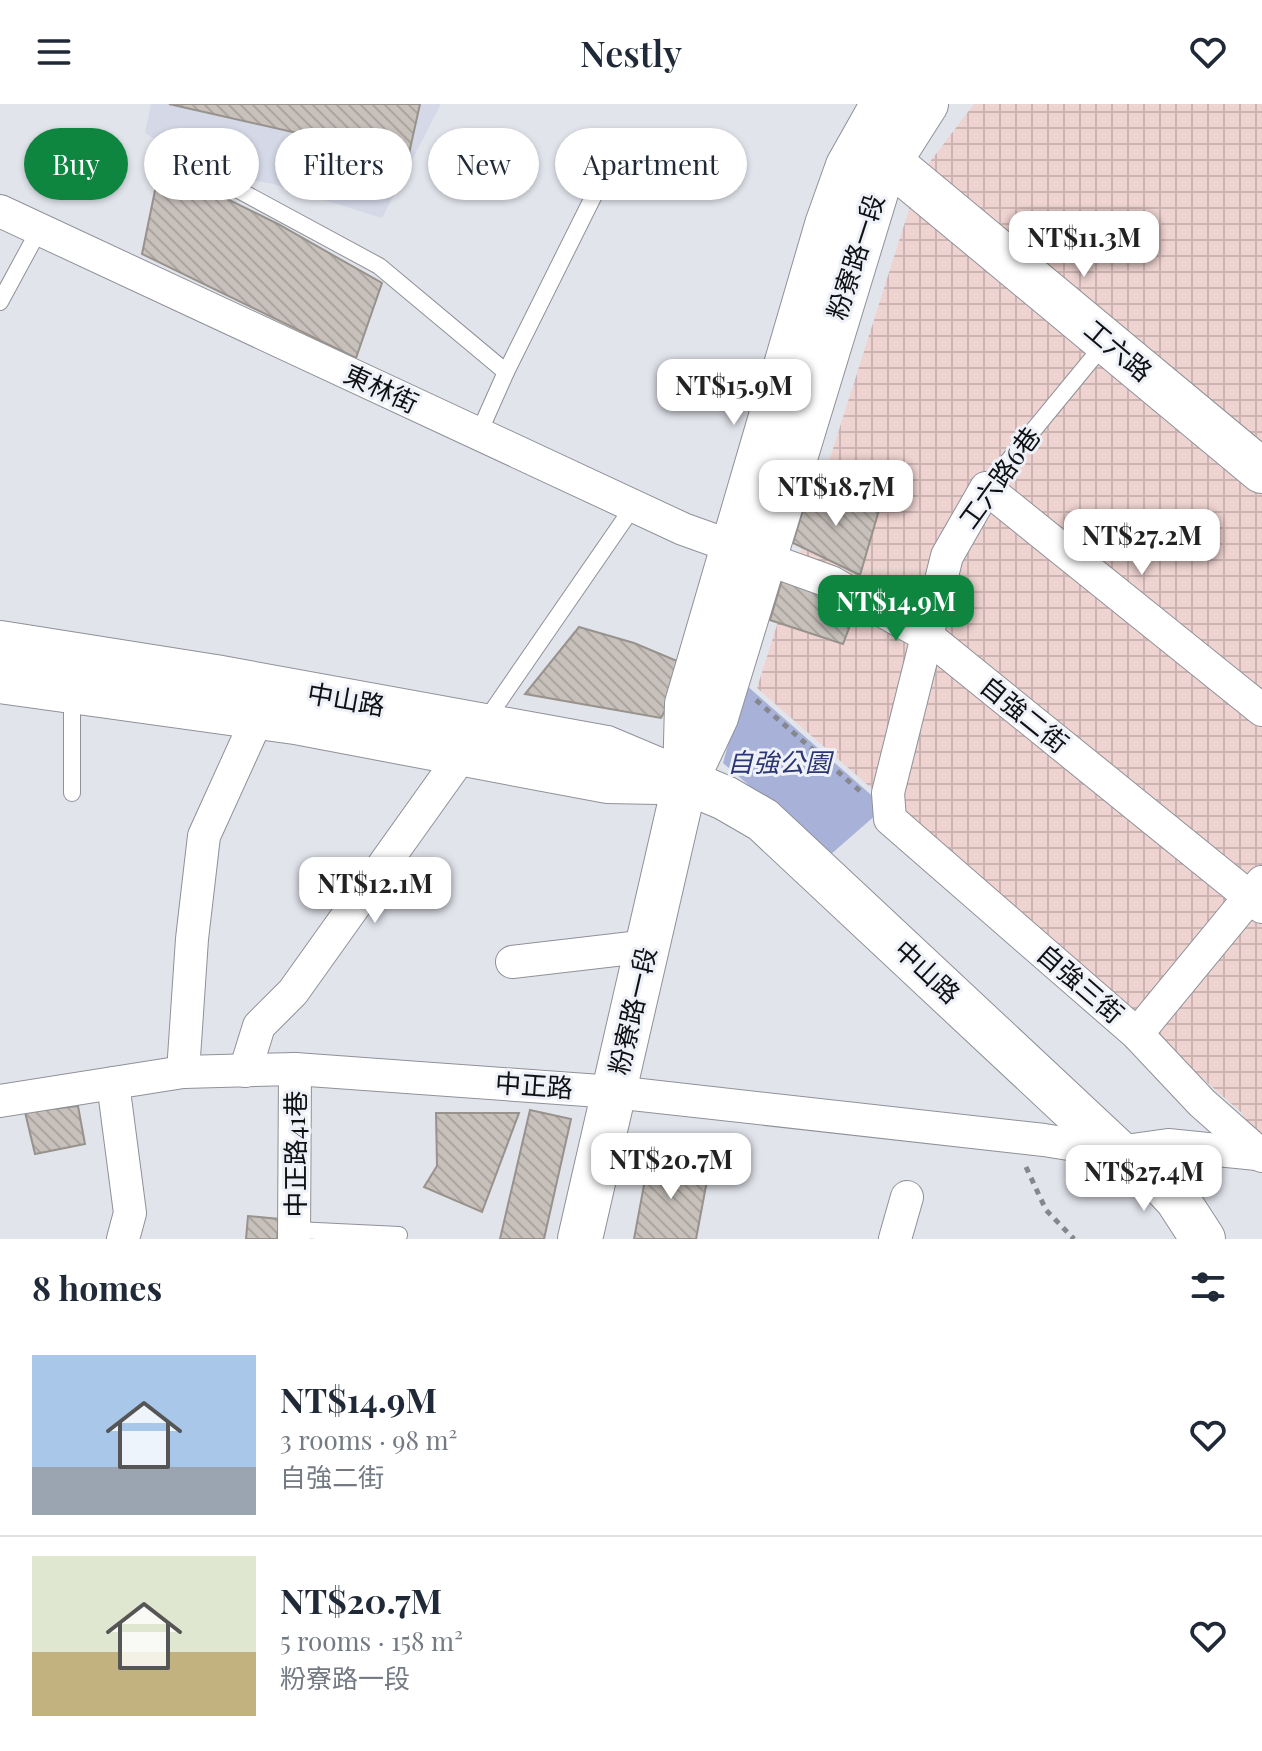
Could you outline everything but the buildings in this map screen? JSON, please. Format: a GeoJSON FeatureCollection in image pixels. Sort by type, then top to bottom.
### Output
{"type":"FeatureCollection","features":[{"type":"Feature","properties":{"kind":"main road","name":"粉寮路一段"},"geometry":{"type":"LineString","coordinates":[[580,1239],[685,782],[687,704],[751,552],[861,234],[878,135],[926,104]]}},
{"type":"Feature","properties":{"kind":"main road","name":"工六路"},"geometry":{"type":"LineString","coordinates":[[878,135],[1106,341],[1262,471]]}},
{"type":"Feature","properties":{"kind":"main road","name":"粉寮路一段"},"geometry":{"type":"LineString","coordinates":[[685,782],[716,717],[729,675],[751,552]]}},
{"type":"Feature","properties":{"kind":"main road","name":"中山路"},"geometry":{"type":"LineString","coordinates":[[0,643],[215,677],[472,739],[607,781],[685,782],[725,798],[763,820],[1118,1152],[1150,1170],[1177,1199],[1203,1239]]}},
{"type":"Feature","properties":{"kind":"main road","name":"中山路"},"geometry":{"type":"LineString","coordinates":[[0,681],[258,717],[472,739]]}},
{"type":"Feature","properties":{"kind":"street","name":"東林街"},"geometry":{"type":"LineString","coordinates":[[0,211],[633,507],[683,529],[751,552]]}},
{"type":"Feature","properties":{"kind":"street","name":"工六路6巷"},"geometry":{"type":"LineString","coordinates":[[890,819],[888,793],[947,556],[986,488]]}},
{"type":"Feature","properties":{"kind":"street"},"geometry":{"type":"LineString","coordinates":[[986,488],[1262,710]]}},
{"type":"Feature","properties":{"kind":"street","name":"自強二街"},"geometry":{"type":"LineString","coordinates":[[751,552],[831,582],[927,636],[1258,895]]}},
{"type":"Feature","properties":{"kind":"street"},"geometry":{"type":"LineString","coordinates":[[183,1072],[192,939],[204,836],[258,717]]}},
{"type":"Feature","properties":{"kind":"street"},"geometry":{"type":"LineString","coordinates":[[245,1071],[259,1026],[293,992],[472,739]]}},
{"type":"Feature","properties":{"kind":"street","name":"自強三街"},"geometry":{"type":"LineString","coordinates":[[890,819],[1137,1034],[1202,1103],[1260,1155]]}},
{"type":"Feature","properties":{"kind":"street"},"geometry":{"type":"LineString","coordinates":[[1137,1034],[1258,895]]}},
{"type":"Feature","properties":{"kind":"street"},"geometry":{"type":"LineString","coordinates":[[512,962],[649,946]]}},
{"type":"Feature","properties":{"kind":"street","name":"中正路"},"geometry":{"type":"LineString","coordinates":[[0,1101],[183,1072],[295,1069],[614,1092],[1118,1152],[1168,1145],[1260,1155]]}},
{"type":"Feature","properties":{"kind":"street","name":"中正路41巷"},"geometry":{"type":"LineString","coordinates":[[295,1069],[295,1235]]}},
{"type":"Feature","properties":{"kind":"street"},"geometry":{"type":"LineString","coordinates":[[113,1083],[130,1213],[123,1239]]}},
{"type":"Feature","properties":{"kind":"street"},"geometry":{"type":"LineString","coordinates":[[895,1239],[907,1197]]}},
{"type":"Feature","properties":{"kind":"lane"},"geometry":{"type":"LineString","coordinates":[[257,200],[379,266],[506,372]]}},
{"type":"Feature","properties":{"kind":"lane"},"geometry":{"type":"LineString","coordinates":[[478,435],[592,200]]}},
{"type":"Feature","properties":{"kind":"lane"},"geometry":{"type":"LineString","coordinates":[[0,302],[39,230]]}},
{"type":"Feature","properties":{"kind":"lane","name":"工六路6巷"},"geometry":{"type":"LineString","coordinates":[[986,488],[1106,341]]}},
{"type":"Feature","properties":{"kind":"lane"},"geometry":{"type":"LineString","coordinates":[[472,739],[633,507]]}},
{"type":"Feature","properties":{"kind":"lane"},"geometry":{"type":"LineString","coordinates":[[72,691],[72,793]]}},
{"type":"Feature","properties":{"kind":"lane"},"geometry":{"type":"LineString","coordinates":[[295,1235],[399,1235]]}},
{"type":"Feature","properties":{"kind":"path"},"geometry":{"type":"LineString","coordinates":[[729,675],[890,819]]}},
{"type":"Feature","properties":{"kind":"path"},"geometry":{"type":"LineString","coordinates":[[1012,1137],[1046,1210],[1074,1239]]}},
{"type":"Feature","properties":{"kind":"shaded area"},"geometry":{"type":"Polygon","coordinates":[[[151,104],[441,104],[412,160],[412,128],[275,128],[275,185],[259,182],[259,128],[146,128],[151,104]]]}},
{"type":"Feature","properties":{"kind":"shaded area"},"geometry":{"type":"Polygon","coordinates":[[[974,104],[1262,104],[1262,1174],[1243,1114],[757,688],[920,175],[974,104]]]}},
{"type":"Feature","properties":{"kind":"shaded area"},"geometry":{"type":"Polygon","coordinates":[[[324,200],[391,200],[382,218],[324,200]]]}},
{"type":"Feature","properties":{"kind":"green space","name":"自強公園"},"geometry":{"type":"Polygon","coordinates":[[[745,684],[885,807],[830,855],[723,763],[745,684]]]}}]}
